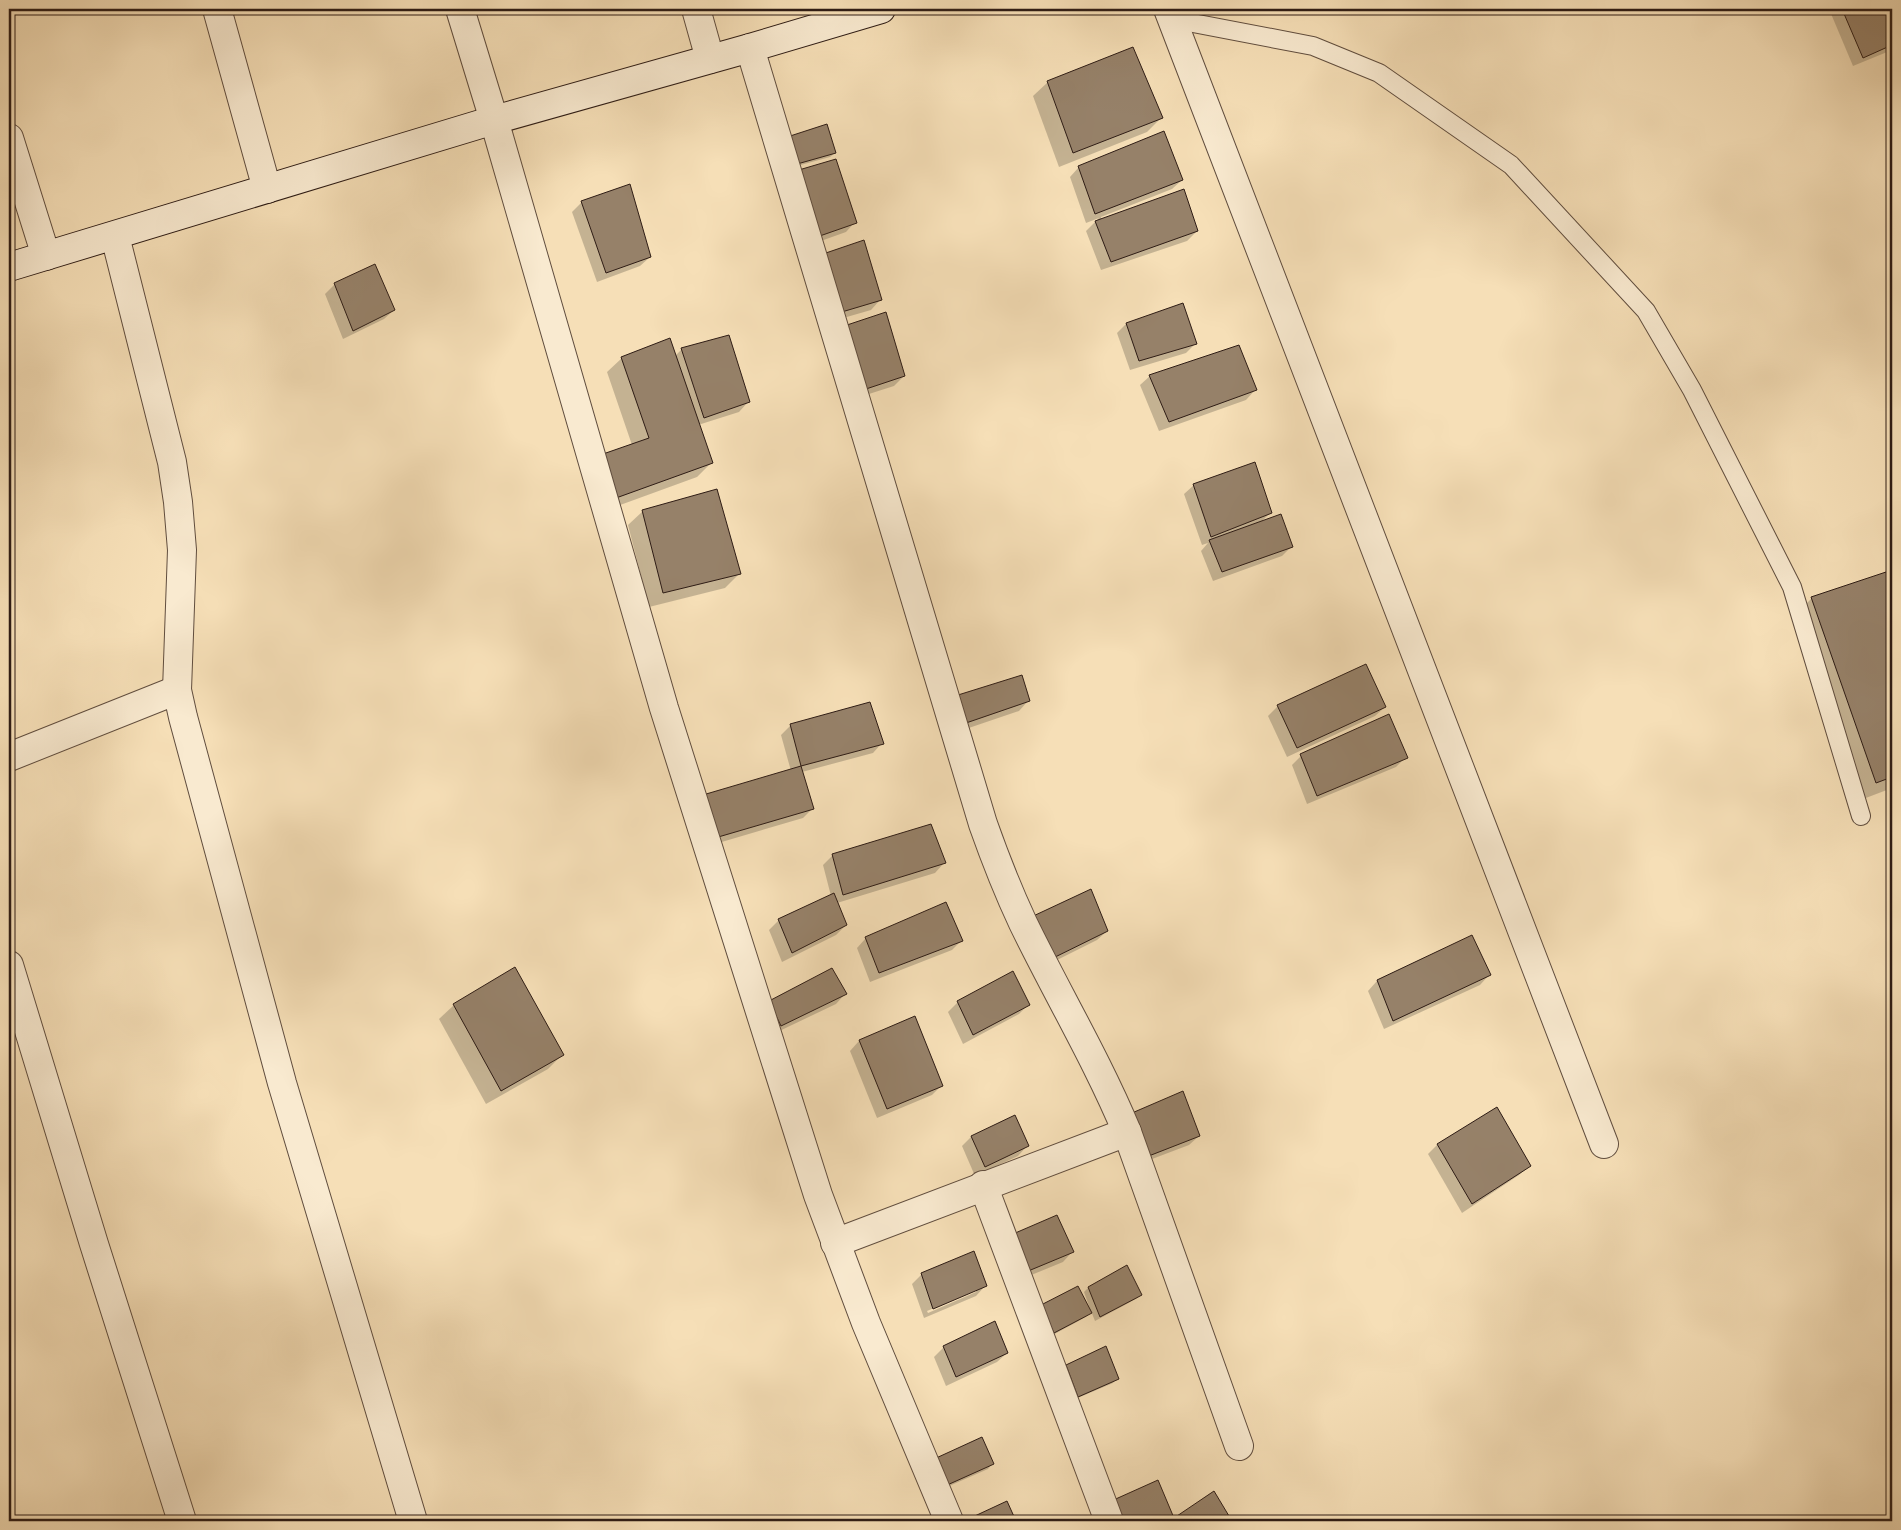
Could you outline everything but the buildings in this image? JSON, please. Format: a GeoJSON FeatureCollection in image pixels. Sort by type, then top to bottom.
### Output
{"type":"FeatureCollection","features":[{"type":"Feature","properties":{"kind":"street"},"geometry":{"type":"LineString","coordinates":[[217,9],[267,189]]}},
{"type":"Feature","properties":{"kind":"street"},"geometry":{"type":"LineString","coordinates":[[460,9],[494,120],[664,708],[835,1242],[942,1519]]}},
{"type":"Feature","properties":{"kind":"street"},"geometry":{"type":"LineString","coordinates":[[696,9],[710,59]]}},
{"type":"Feature","properties":{"kind":"street"},"geometry":{"type":"LineString","coordinates":[[9,267],[494,120],[881,9]]}},
{"type":"Feature","properties":{"kind":"street"},"geometry":{"type":"LineString","coordinates":[[1170,14],[1604,1144]]}},
{"type":"Feature","properties":{"kind":"street"},"geometry":{"type":"LineString","coordinates":[[750,48],[986,833],[998,867],[1023,922],[1111,1093],[1127,1132],[1239,1446]]}},
{"type":"Feature","properties":{"kind":"street"},"geometry":{"type":"LineString","coordinates":[[9,138],[46,256]]}},
{"type":"Feature","properties":{"kind":"street"},"geometry":{"type":"LineString","coordinates":[[115,236],[172,462],[178,502],[182,550],[177,690],[183,718],[282,1083],[412,1521]]}},
{"type":"Feature","properties":{"kind":"street"},"geometry":{"type":"LineString","coordinates":[[9,757],[177,690]]}},
{"type":"Feature","properties":{"kind":"street"},"geometry":{"type":"LineString","coordinates":[[9,964],[97,1253],[182,1521]]}},
{"type":"Feature","properties":{"kind":"street"},"geometry":{"type":"LineString","coordinates":[[835,1242],[1127,1132]]}},
{"type":"Feature","properties":{"kind":"street"},"geometry":{"type":"LineString","coordinates":[[983,1185],[1109,1521]]}},
{"type":"Feature","properties":{"kind":"lane"},"geometry":{"type":"LineString","coordinates":[[1170,14],[1313,46],[1379,73],[1511,165],[1646,311],[1692,390],[1792,587],[1861,816]]}}]}
